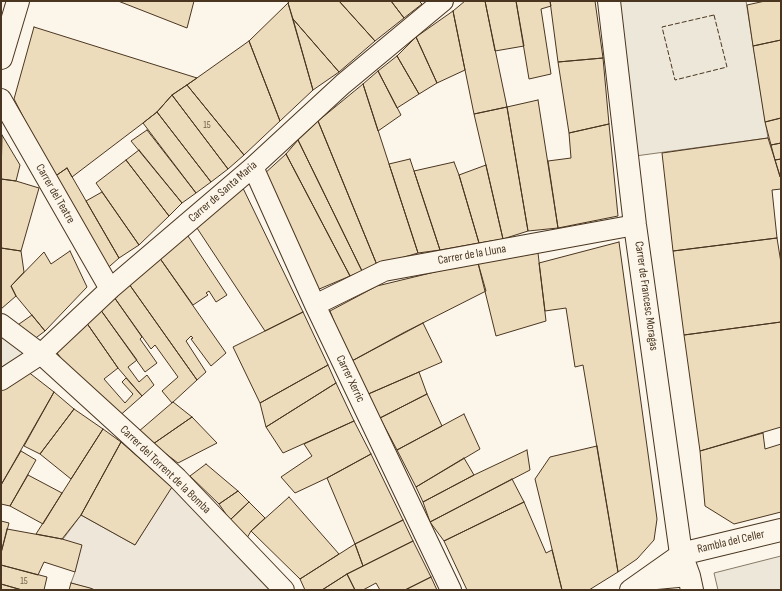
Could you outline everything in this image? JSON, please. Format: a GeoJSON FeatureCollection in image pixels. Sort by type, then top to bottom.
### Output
{"type":"FeatureCollection","features":[{"type":"Feature","properties":{"kind":"street"},"geometry":{"type":"LineString","coordinates":[[1,58],[18,1]]}},
{"type":"Feature","properties":{"kind":"street","name":"Carrer de Santa Maria"},"geometry":{"type":"LineString","coordinates":[[1,380],[41,354],[110,289],[253,167],[343,84],[443,1]]}},
{"type":"Feature","properties":{"kind":"street","name":"Carrer de Francesc Moragas"},"geometry":{"type":"LineString","coordinates":[[609,1],[635,225],[681,554],[690,583]]}},
{"type":"Feature","properties":{"kind":"street","name":"Carrer del Teatre"},"geometry":{"type":"LineString","coordinates":[[1,99],[110,289]]}},
{"type":"Feature","properties":{"kind":"street","name":"Carrer Xerric"},"geometry":{"type":"LineString","coordinates":[[253,167],[315,305],[451,590]]}},
{"type":"Feature","properties":{"kind":"street","name":"Carrer de la Lluna"},"geometry":{"type":"LineString","coordinates":[[315,305],[384,271],[635,225]]}},
{"type":"Feature","properties":{"kind":"street","name":"Carrer del Torrent de la Bomba"},"geometry":{"type":"LineString","coordinates":[[1,324],[41,354],[177,478],[284,590]]}},
{"type":"Feature","properties":{"kind":"street","name":"Rambla del Celler"},"geometry":{"type":"LineString","coordinates":[[681,554],[781,530]]}},
{"type":"Feature","properties":{"kind":"street"},"geometry":{"type":"LineString","coordinates":[[636,585],[681,554]]}},
{"type":"Feature","properties":{"kind":"street"},"geometry":{"type":"LineString","coordinates":[[636,585],[690,583]]}},
{"type":"Feature","properties":{"kind":"shaded area"},"geometry":{"type":"Polygon","coordinates":[[[609,1],[746,1],[768,138],[628,157],[609,1]]]}},
{"type":"Feature","properties":{"kind":"shaded area"},"geometry":{"type":"Polygon","coordinates":[[[1,330],[41,354],[1,381],[1,330]]]}},
{"type":"Feature","properties":{"kind":"shaded area"},"geometry":{"type":"Polygon","coordinates":[[[177,478],[284,590],[95,590],[71,583],[75,572],[63,539],[81,515],[135,545],[177,478]]]}},
{"type":"Feature","properties":{"kind":"shaded area"},"geometry":{"type":"Polygon","coordinates":[[[781,556],[781,590],[718,590],[714,573],[781,556]]]}},
{"type":"Feature","properties":{"kind":"building"},"geometry":{"type":"Polygon","coordinates":[[[118,1],[194,1],[187,28],[118,1]]]}},
{"type":"Feature","properties":{"kind":"building"},"geometry":{"type":"Polygon","coordinates":[[[290,1],[339,1],[375,41],[339,72],[293,19],[288,3],[290,1]]]}},
{"type":"Feature","properties":{"kind":"building"},"geometry":{"type":"Polygon","coordinates":[[[339,1],[391,1],[404,18],[375,41],[339,1]]]}},
{"type":"Feature","properties":{"kind":"building"},"geometry":{"type":"Polygon","coordinates":[[[391,1],[419,1],[422,4],[404,18],[391,1]]]}},
{"type":"Feature","properties":{"kind":"building"},"geometry":{"type":"Polygon","coordinates":[[[465,1],[485,1],[507,107],[474,114],[453,11],[465,1]]]}},
{"type":"Feature","properties":{"kind":"building"},"geometry":{"type":"Polygon","coordinates":[[[485,1],[516,1],[524,46],[495,51],[485,1]]]}},
{"type":"Feature","properties":{"kind":"building"},"geometry":{"type":"Polygon","coordinates":[[[516,1],[550,1],[551,6],[541,9],[551,74],[529,79],[516,1]]]}},
{"type":"Feature","properties":{"kind":"building"},"geometry":{"type":"Polygon","coordinates":[[[550,1],[595,1],[603,58],[558,62],[550,1]]]}},
{"type":"Feature","properties":{"kind":"building"},"geometry":{"type":"Polygon","coordinates":[[[765,1],[781,1],[781,40],[753,46],[747,5],[765,1]]]}},
{"type":"Feature","properties":{"kind":"building"},"geometry":{"type":"Polygon","coordinates":[[[288,3],[313,90],[280,121],[249,41],[288,3]]]}},
{"type":"Feature","properties":{"kind":"building"},"geometry":{"type":"Polygon","coordinates":[[[453,11],[465,70],[437,83],[416,37],[453,11]]]}},
{"type":"Feature","properties":{"kind":"building"},"geometry":{"type":"Polygon","coordinates":[[[293,19],[339,72],[313,90],[293,19]]]}},
{"type":"Feature","properties":{"kind":"building"},"geometry":{"type":"Polygon","coordinates":[[[34,27],[197,78],[172,95],[157,112],[72,177],[67,168],[54,177],[14,99],[34,27]]]}},
{"type":"Feature","properties":{"kind":"building"},"geometry":{"type":"Polygon","coordinates":[[[416,37],[437,83],[419,94],[397,56],[416,37]]]}},
{"type":"Feature","properties":{"kind":"building"},"geometry":{"type":"Polygon","coordinates":[[[781,40],[781,118],[765,122],[753,46],[781,40]]]}},
{"type":"Feature","properties":{"kind":"building"},"geometry":{"type":"Polygon","coordinates":[[[249,41],[280,121],[244,155],[187,85],[249,41]]]}},
{"type":"Feature","properties":{"kind":"building"},"geometry":{"type":"Polygon","coordinates":[[[397,56],[419,94],[397,108],[378,71],[397,56]]]}},
{"type":"Feature","properties":{"kind":"building"},"geometry":{"type":"Polygon","coordinates":[[[603,58],[609,124],[569,133],[558,62],[603,58]]]}},
{"type":"Feature","properties":{"kind":"building"},"geometry":{"type":"Polygon","coordinates":[[[378,71],[401,115],[378,131],[363,84],[378,71]]]}},
{"type":"Feature","properties":{"kind":"building"},"geometry":{"type":"Polygon","coordinates":[[[363,84],[418,253],[377,265],[318,121],[363,84]]]}},
{"type":"Feature","properties":{"kind":"building"},"geometry":{"type":"Polygon","coordinates":[[[187,85],[244,155],[228,169],[172,95],[187,85]]]}},
{"type":"Feature","properties":{"kind":"building"},"geometry":{"type":"Polygon","coordinates":[[[172,95],[228,169],[211,182],[157,112],[172,95]]]}},
{"type":"Feature","properties":{"kind":"building"},"geometry":{"type":"Polygon","coordinates":[[[538,100],[558,228],[528,231],[507,107],[538,100]]]}},
{"type":"Feature","properties":{"kind":"building"},"geometry":{"type":"Polygon","coordinates":[[[507,107],[528,231],[503,239],[474,114],[507,107]]]}},
{"type":"Feature","properties":{"kind":"building"},"geometry":{"type":"Polygon","coordinates":[[[157,112],[211,182],[196,193],[143,123],[157,112]]]}},
{"type":"Feature","properties":{"kind":"building"},"geometry":{"type":"Polygon","coordinates":[[[781,118],[781,143],[771,145],[765,122],[781,118]]]}},
{"type":"Feature","properties":{"kind":"building"},"geometry":{"type":"Polygon","coordinates":[[[318,121],[377,265],[362,271],[298,140],[318,121]]]}},
{"type":"Feature","properties":{"kind":"building"},"geometry":{"type":"Polygon","coordinates":[[[609,124],[618,216],[558,228],[548,161],[571,158],[569,133],[609,124]]]}},
{"type":"Feature","properties":{"kind":"building"},"geometry":{"type":"Polygon","coordinates":[[[147,130],[196,193],[182,203],[131,141],[147,130]]]}},
{"type":"Feature","properties":{"kind":"building"},"geometry":{"type":"Polygon","coordinates":[[[2,135],[20,165],[16,181],[1,179],[2,135]]]}},
{"type":"Feature","properties":{"kind":"building"},"geometry":{"type":"Polygon","coordinates":[[[768,138],[781,179],[781,189],[772,190],[777,238],[673,251],[662,153],[768,138]]]}},
{"type":"Feature","properties":{"kind":"building"},"geometry":{"type":"Polygon","coordinates":[[[298,140],[362,271],[350,276],[286,154],[298,140]]]}},
{"type":"Feature","properties":{"kind":"building"},"geometry":{"type":"Polygon","coordinates":[[[781,143],[781,159],[775,160],[771,145],[781,143]]]}},
{"type":"Feature","properties":{"kind":"building"},"geometry":{"type":"Polygon","coordinates":[[[139,150],[182,203],[169,216],[126,160],[139,150]]]}},
{"type":"Feature","properties":{"kind":"building"},"geometry":{"type":"Polygon","coordinates":[[[286,154],[350,276],[317,290],[263,175],[286,154]]]}},
{"type":"Feature","properties":{"kind":"building"},"geometry":{"type":"Polygon","coordinates":[[[410,159],[440,250],[418,253],[389,164],[410,159]]]}},
{"type":"Feature","properties":{"kind":"building"},"geometry":{"type":"Polygon","coordinates":[[[781,159],[781,176],[780,177],[775,160],[781,159]]]}},
{"type":"Feature","properties":{"kind":"building"},"geometry":{"type":"Polygon","coordinates":[[[126,160],[169,216],[139,245],[96,183],[126,160]]]}},
{"type":"Feature","properties":{"kind":"building"},"geometry":{"type":"Polygon","coordinates":[[[454,162],[479,243],[440,250],[414,171],[454,162]]]}},
{"type":"Feature","properties":{"kind":"building"},"geometry":{"type":"Polygon","coordinates":[[[486,165],[503,239],[479,243],[459,175],[486,165]]]}},
{"type":"Feature","properties":{"kind":"building"},"geometry":{"type":"Polygon","coordinates":[[[67,168],[119,258],[102,273],[54,177],[67,168]]]}},
{"type":"Feature","properties":{"kind":"building"},"geometry":{"type":"Polygon","coordinates":[[[1,179],[16,181],[39,188],[21,251],[1,248],[1,179]]]}},
{"type":"Feature","properties":{"kind":"building"},"geometry":{"type":"Polygon","coordinates":[[[241,184],[303,312],[265,331],[195,225],[241,184]]]}},
{"type":"Feature","properties":{"kind":"building"},"geometry":{"type":"Polygon","coordinates":[[[102,192],[139,245],[119,258],[86,201],[102,192]]]}},
{"type":"Feature","properties":{"kind":"building"},"geometry":{"type":"Polygon","coordinates":[[[186,233],[227,295],[216,302],[209,291],[206,293],[208,295],[193,305],[159,257],[186,233]]]}},
{"type":"Feature","properties":{"kind":"building"},"geometry":{"type":"Polygon","coordinates":[[[777,238],[781,263],[781,322],[684,335],[673,251],[777,238]]]}},
{"type":"Feature","properties":{"kind":"building"},"geometry":{"type":"Polygon","coordinates":[[[619,242],[657,519],[654,540],[637,559],[618,572],[583,365],[575,367],[566,308],[545,311],[539,263],[619,242]]]}},
{"type":"Feature","properties":{"kind":"building"},"geometry":{"type":"Polygon","coordinates":[[[1,248],[21,251],[24,272],[11,286],[16,296],[1,309],[1,248]]]}},
{"type":"Feature","properties":{"kind":"building"},"geometry":{"type":"Polygon","coordinates":[[[70,251],[87,287],[45,331],[16,296],[11,286],[44,252],[51,264],[70,251]]]}},
{"type":"Feature","properties":{"kind":"building"},"geometry":{"type":"Polygon","coordinates":[[[538,253],[546,321],[496,336],[478,263],[538,253]]]}},
{"type":"Feature","properties":{"kind":"building"},"geometry":{"type":"Polygon","coordinates":[[[159,257],[226,353],[211,366],[191,339],[193,338],[191,336],[186,341],[206,372],[197,380],[129,284],[159,257]]]}},
{"type":"Feature","properties":{"kind":"building"},"geometry":{"type":"Polygon","coordinates":[[[478,263],[486,291],[350,362],[330,311],[377,286],[478,263]]]}},
{"type":"Feature","properties":{"kind":"building"},"geometry":{"type":"Polygon","coordinates":[[[129,284],[197,380],[172,403],[162,391],[178,377],[155,345],[151,349],[114,297],[129,284]]]}},
{"type":"Feature","properties":{"kind":"building"},"geometry":{"type":"Polygon","coordinates":[[[114,297],[142,337],[140,339],[157,363],[145,372],[100,309],[114,297]]]}},
{"type":"Feature","properties":{"kind":"building"},"geometry":{"type":"Polygon","coordinates":[[[100,309],[137,360],[128,367],[139,382],[147,375],[154,385],[142,396],[118,368],[86,322],[100,309]]]}},
{"type":"Feature","properties":{"kind":"building"},"geometry":{"type":"Polygon","coordinates":[[[303,312],[328,365],[260,403],[233,347],[303,312]]]}},
{"type":"Feature","properties":{"kind":"building"},"geometry":{"type":"Polygon","coordinates":[[[32,315],[45,331],[29,343],[12,329],[32,315]]]}},
{"type":"Feature","properties":{"kind":"building"},"geometry":{"type":"Polygon","coordinates":[[[86,322],[118,368],[104,379],[125,403],[133,394],[122,382],[126,378],[142,396],[117,418],[82,387],[55,350],[86,322]]]}},
{"type":"Feature","properties":{"kind":"building"},"geometry":{"type":"Polygon","coordinates":[[[781,322],[781,427],[700,451],[684,335],[781,322]]]}},
{"type":"Feature","properties":{"kind":"building"},"geometry":{"type":"Polygon","coordinates":[[[423,323],[442,362],[366,395],[350,362],[423,323]]]}},
{"type":"Feature","properties":{"kind":"building"},"geometry":{"type":"Polygon","coordinates":[[[328,365],[336,383],[266,427],[260,403],[328,365]]]}},
{"type":"Feature","properties":{"kind":"building"},"geometry":{"type":"Polygon","coordinates":[[[27,371],[54,392],[1,485],[1,390],[27,371]]]}},
{"type":"Feature","properties":{"kind":"building"},"geometry":{"type":"Polygon","coordinates":[[[419,372],[427,394],[380,418],[366,395],[419,372]]]}},
{"type":"Feature","properties":{"kind":"building"},"geometry":{"type":"Polygon","coordinates":[[[336,383],[354,421],[283,453],[266,427],[336,383]]]}},
{"type":"Feature","properties":{"kind":"building"},"geometry":{"type":"Polygon","coordinates":[[[54,392],[74,409],[40,454],[24,446],[54,392]]]}},
{"type":"Feature","properties":{"kind":"building"},"geometry":{"type":"Polygon","coordinates":[[[427,394],[442,426],[397,450],[380,418],[427,394]]]}},
{"type":"Feature","properties":{"kind":"building"},"geometry":{"type":"Polygon","coordinates":[[[173,402],[192,417],[153,444],[138,432],[173,402]]]}},
{"type":"Feature","properties":{"kind":"building"},"geometry":{"type":"Polygon","coordinates":[[[74,409],[103,429],[71,479],[40,454],[74,409]]]}},
{"type":"Feature","properties":{"kind":"building"},"geometry":{"type":"Polygon","coordinates":[[[464,414],[480,449],[416,487],[397,450],[464,414]]]}},
{"type":"Feature","properties":{"kind":"building"},"geometry":{"type":"Polygon","coordinates":[[[192,417],[217,443],[178,463],[153,444],[192,417]]]}},
{"type":"Feature","properties":{"kind":"building"},"geometry":{"type":"Polygon","coordinates":[[[354,421],[371,454],[327,478],[295,493],[281,477],[312,456],[304,444],[354,421]]]}},
{"type":"Feature","properties":{"kind":"building"},"geometry":{"type":"Polygon","coordinates":[[[103,429],[121,442],[81,515],[62,539],[36,534],[103,429]]]}},
{"type":"Feature","properties":{"kind":"building"},"geometry":{"type":"Polygon","coordinates":[[[763,433],[765,449],[781,444],[781,512],[734,524],[705,506],[700,451],[763,433]]]}},
{"type":"Feature","properties":{"kind":"building"},"geometry":{"type":"Polygon","coordinates":[[[121,442],[172,487],[135,545],[81,515],[121,442]]]}},
{"type":"Feature","properties":{"kind":"building"},"geometry":{"type":"Polygon","coordinates":[[[597,446],[618,572],[589,590],[562,590],[535,479],[550,457],[597,446]]]}},
{"type":"Feature","properties":{"kind":"building"},"geometry":{"type":"Polygon","coordinates":[[[527,450],[530,470],[430,522],[423,502],[474,475],[527,450]]]}},
{"type":"Feature","properties":{"kind":"building"},"geometry":{"type":"Polygon","coordinates":[[[21,451],[36,460],[10,506],[1,504],[1,485],[21,451]]]}},
{"type":"Feature","properties":{"kind":"building"},"geometry":{"type":"Polygon","coordinates":[[[371,454],[403,520],[355,544],[327,478],[371,454]]]}},
{"type":"Feature","properties":{"kind":"building"},"geometry":{"type":"Polygon","coordinates":[[[464,458],[474,475],[423,502],[416,487],[464,458]]]}},
{"type":"Feature","properties":{"kind":"building"},"geometry":{"type":"Polygon","coordinates":[[[206,464],[238,491],[219,504],[190,476],[206,464]]]}},
{"type":"Feature","properties":{"kind":"building"},"geometry":{"type":"Polygon","coordinates":[[[28,475],[62,493],[43,524],[10,506],[28,475]]]}},
{"type":"Feature","properties":{"kind":"building"},"geometry":{"type":"Polygon","coordinates":[[[512,479],[524,502],[444,541],[430,522],[512,479]]]}},
{"type":"Feature","properties":{"kind":"building"},"geometry":{"type":"Polygon","coordinates":[[[238,491],[249,502],[230,520],[219,504],[238,491]]]}},
{"type":"Feature","properties":{"kind":"building"},"geometry":{"type":"Polygon","coordinates":[[[289,497],[339,554],[300,579],[251,531],[289,497]]]}},
{"type":"Feature","properties":{"kind":"building"},"geometry":{"type":"Polygon","coordinates":[[[249,502],[265,518],[251,531],[247,538],[230,520],[249,502]]]}},
{"type":"Feature","properties":{"kind":"building"},"geometry":{"type":"Polygon","coordinates":[[[524,502],[546,553],[552,550],[562,590],[467,590],[444,541],[524,502]]]}},
{"type":"Feature","properties":{"kind":"building"},"geometry":{"type":"Polygon","coordinates":[[[403,520],[413,541],[363,566],[355,544],[403,520]]]}},
{"type":"Feature","properties":{"kind":"building"},"geometry":{"type":"Polygon","coordinates":[[[1,521],[9,523],[1,553],[1,521]]]}},
{"type":"Feature","properties":{"kind":"building"},"geometry":{"type":"Polygon","coordinates":[[[7,529],[62,539],[82,545],[75,572],[44,562],[38,575],[1,565],[1,553],[7,529]]]}},
{"type":"Feature","properties":{"kind":"building"},"geometry":{"type":"Polygon","coordinates":[[[413,541],[431,577],[405,590],[380,590],[376,583],[363,590],[355,590],[347,574],[413,541]]]}},
{"type":"Feature","properties":{"kind":"building"},"geometry":{"type":"Polygon","coordinates":[[[355,544],[363,566],[322,590],[305,590],[300,579],[355,544]]]}},
{"type":"Feature","properties":{"kind":"building"},"geometry":{"type":"Polygon","coordinates":[[[1,565],[47,577],[44,590],[22,590],[1,584],[1,565]]]}},
{"type":"Feature","properties":{"kind":"building"},"geometry":{"type":"Polygon","coordinates":[[[347,574],[355,590],[322,590],[347,574]]]}},
{"type":"Feature","properties":{"kind":"building"},"geometry":{"type":"Polygon","coordinates":[[[431,577],[437,590],[405,590],[431,577]]]}},
{"type":"Feature","properties":{"kind":"building"},"geometry":{"type":"Polygon","coordinates":[[[71,583],[90,588],[95,590],[69,590],[71,583]]]}},
{"type":"Feature","properties":{"kind":"building"},"geometry":{"type":"Polygon","coordinates":[[[1,584],[22,590],[1,590],[1,584]]]}},
{"type":"Feature","properties":{"kind":"fence"},"geometry":{"type":"LineString","coordinates":[[714,15],[727,67],[675,80],[662,27],[714,15]]}}]}
